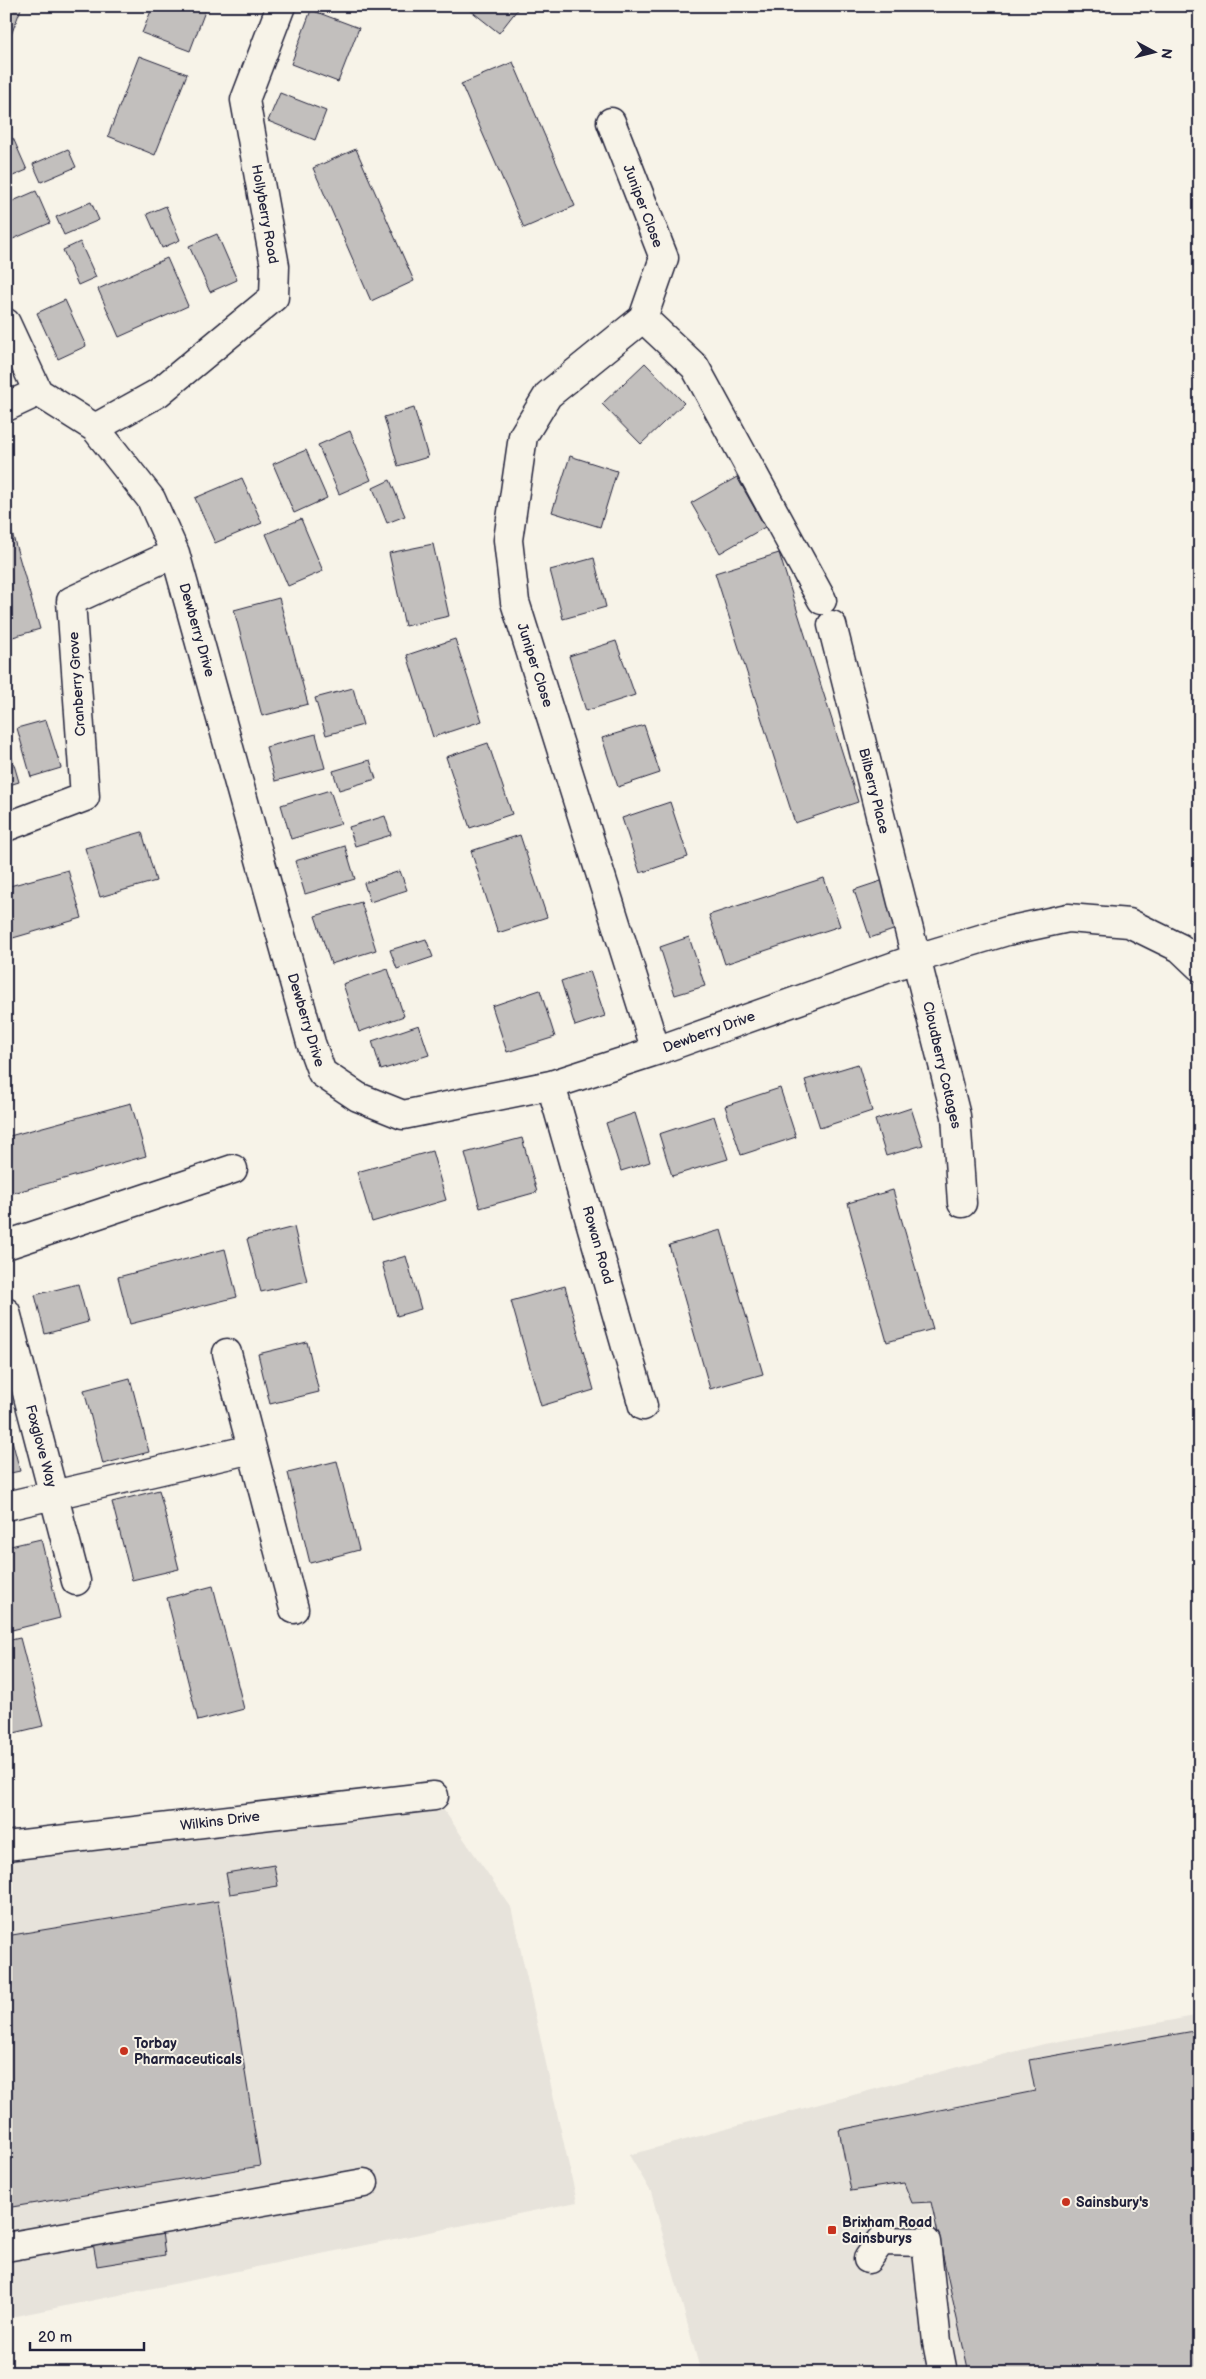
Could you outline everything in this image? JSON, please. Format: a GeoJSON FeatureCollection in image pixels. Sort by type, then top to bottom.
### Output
{"type":"FeatureCollection","features":[{"type":"Feature","properties":{"kind":"street","name":"Hollyberry Road"},"geometry":{"type":"LineString","coordinates":[[95,428],[158,393],[274,297],[275,266],[245,100],[281,6]]}},
{"type":"Feature","properties":{"kind":"street","name":"Juniper Close"},"geometry":{"type":"LineString","coordinates":[[611,122],[664,258],[643,318],[548,395],[523,436],[508,540],[515,602],[656,1051]]}},
{"type":"Feature","properties":{"kind":"street"},"geometry":{"type":"LineString","coordinates":[[643,318],[695,367],[822,600]]}},
{"type":"Feature","properties":{"kind":"street"},"geometry":{"type":"LineString","coordinates":[[6,323],[38,392],[6,407]]}},
{"type":"Feature","properties":{"kind":"street","name":"Dewberry Drive"},"geometry":{"type":"LineString","coordinates":[[38,392],[95,428],[151,499],[175,553],[311,1043],[322,1073],[358,1097],[403,1115],[551,1085],[656,1051],[917,958],[1007,931],[1068,918],[1129,923],[1180,948],[1200,967]]}},
{"type":"Feature","properties":{"kind":"street","name":"Cranberry Grove"},"geometry":{"type":"LineString","coordinates":[[6,827],[85,797],[71,601],[175,553]]}},
{"type":"Feature","properties":{"kind":"street","name":"Bilberry Place"},"geometry":{"type":"LineString","coordinates":[[832,625],[917,958]]}},
{"type":"Feature","properties":{"kind":"street","name":"Cloudberry Cottages"},"geometry":{"type":"LineString","coordinates":[[917,958],[956,1116],[962,1203]]}},
{"type":"Feature","properties":{"kind":"street","name":"Rowan Road"},"geometry":{"type":"LineString","coordinates":[[551,1085],[644,1406]]}},
{"type":"Feature","properties":{"kind":"street"},"geometry":{"type":"LineString","coordinates":[[6,1245],[233,1169]]}},
{"type":"Feature","properties":{"kind":"street","name":"Foxglove Way"},"geometry":{"type":"LineString","coordinates":[[6,1312],[76,1581]]}},
{"type":"Feature","properties":{"kind":"street"},"geometry":{"type":"LineString","coordinates":[[227,1353],[294,1609]]}},
{"type":"Feature","properties":{"kind":"street"},"geometry":{"type":"LineString","coordinates":[[6,1506],[252,1449]]}},
{"type":"Feature","properties":{"kind":"street","name":"Wilkins Drive"},"geometry":{"type":"LineString","coordinates":[[6,1846],[434,1796]]}},
{"type":"Feature","properties":{"kind":"street"},"geometry":{"type":"LineString","coordinates":[[6,2246],[364,2183]]}},
{"type":"Feature","properties":{"kind":"street"},"geometry":{"type":"LineString","coordinates":[[868,2259],[881,2241],[926,2242],[937,2342],[943,2373]]}},
{"type":"Feature","properties":{"kind":"shaded area"},"geometry":{"type":"Polygon","coordinates":[[[434,1796],[511,1907],[577,2202],[6,2318],[6,1846],[434,1796]]]}},
{"type":"Feature","properties":{"kind":"shaded area"},"geometry":{"type":"Polygon","coordinates":[[[1200,2015],[1200,2373],[701,2373],[651,2192],[629,2155],[1044,2044],[1200,2015]]]}},
{"type":"Feature","properties":{"kind":"building"},"geometry":{"type":"Polygon","coordinates":[[[6,6],[22,6],[11,35],[6,33],[6,6]]]}},
{"type":"Feature","properties":{"kind":"building"},"geometry":{"type":"Polygon","coordinates":[[[153,6],[207,6],[190,51],[142,33],[153,6]]]}},
{"type":"Feature","properties":{"kind":"building"},"geometry":{"type":"Polygon","coordinates":[[[465,6],[520,6],[499,33],[465,6]]]}},
{"type":"Feature","properties":{"kind":"building"},"geometry":{"type":"Polygon","coordinates":[[[311,10],[359,28],[338,82],[291,64],[311,10]]]}},
{"type":"Feature","properties":{"kind":"building"},"geometry":{"type":"Polygon","coordinates":[[[139,56],[187,74],[155,155],[108,136],[139,56]]]}},
{"type":"Feature","properties":{"kind":"building"},"geometry":{"type":"Polygon","coordinates":[[[513,62],[575,206],[524,228],[461,84],[513,62]]]}},
{"type":"Feature","properties":{"kind":"building"},"geometry":{"type":"Polygon","coordinates":[[[280,93],[326,111],[315,140],[268,121],[280,93]]]}},
{"type":"Feature","properties":{"kind":"building"},"geometry":{"type":"Polygon","coordinates":[[[13,138],[27,170],[6,179],[6,141],[13,138]]]}},
{"type":"Feature","properties":{"kind":"building"},"geometry":{"type":"Polygon","coordinates":[[[68,149],[76,167],[41,182],[33,164],[68,149]]]}},
{"type":"Feature","properties":{"kind":"building"},"geometry":{"type":"Polygon","coordinates":[[[356,149],[414,281],[371,301],[313,168],[356,149]]]}},
{"type":"Feature","properties":{"kind":"building"},"geometry":{"type":"Polygon","coordinates":[[[36,191],[50,223],[6,242],[6,204],[36,191]]]}},
{"type":"Feature","properties":{"kind":"building"},"geometry":{"type":"Polygon","coordinates":[[[91,202],[99,220],[64,235],[56,217],[91,202]]]}},
{"type":"Feature","properties":{"kind":"building"},"geometry":{"type":"Polygon","coordinates":[[[166,206],[180,240],[162,248],[147,214],[166,206]]]}},
{"type":"Feature","properties":{"kind":"building"},"geometry":{"type":"Polygon","coordinates":[[[217,234],[237,280],[210,292],[189,246],[217,234]]]}},
{"type":"Feature","properties":{"kind":"building"},"geometry":{"type":"Polygon","coordinates":[[[80,242],[96,277],[78,285],[63,250],[80,242]]]}},
{"type":"Feature","properties":{"kind":"building"},"geometry":{"type":"Polygon","coordinates":[[[167,258],[188,306],[119,337],[98,289],[167,258]]]}},
{"type":"Feature","properties":{"kind":"building"},"geometry":{"type":"Polygon","coordinates":[[[65,300],[86,346],[58,359],[37,313],[65,300]]]}},
{"type":"Feature","properties":{"kind":"building"},"geometry":{"type":"Polygon","coordinates":[[[645,363],[684,403],[641,444],[602,404],[645,363]]]}},
{"type":"Feature","properties":{"kind":"building"},"geometry":{"type":"Polygon","coordinates":[[[414,408],[428,457],[398,466],[384,417],[414,408]]]}},
{"type":"Feature","properties":{"kind":"building"},"geometry":{"type":"Polygon","coordinates":[[[350,431],[371,480],[339,494],[318,445],[350,431]]]}},
{"type":"Feature","properties":{"kind":"building"},"geometry":{"type":"Polygon","coordinates":[[[306,450],[327,498],[294,513],[273,464],[306,450]]]}},
{"type":"Feature","properties":{"kind":"building"},"geometry":{"type":"Polygon","coordinates":[[[570,456],[617,471],[600,527],[552,512],[570,456]]]}},
{"type":"Feature","properties":{"kind":"building"},"geometry":{"type":"Polygon","coordinates":[[[737,477],[765,527],[720,553],[691,503],[737,477]]]}},
{"type":"Feature","properties":{"kind":"building"},"geometry":{"type":"Polygon","coordinates":[[[242,478],[262,523],[215,543],[195,498],[242,478]]]}},
{"type":"Feature","properties":{"kind":"building"},"geometry":{"type":"Polygon","coordinates":[[[390,480],[405,516],[387,523],[373,488],[390,480]]]}},
{"type":"Feature","properties":{"kind":"building"},"geometry":{"type":"Polygon","coordinates":[[[8,519],[40,629],[6,639],[6,520],[8,519]]]}},
{"type":"Feature","properties":{"kind":"building"},"geometry":{"type":"Polygon","coordinates":[[[301,519],[323,571],[288,586],[266,534],[301,519]]]}},
{"type":"Feature","properties":{"kind":"building"},"geometry":{"type":"Polygon","coordinates":[[[433,544],[449,616],[405,626],[389,553],[433,544]]]}},
{"type":"Feature","properties":{"kind":"building"},"geometry":{"type":"Polygon","coordinates":[[[779,553],[858,802],[795,823],[715,573],[779,553]]]}},
{"type":"Feature","properties":{"kind":"building"},"geometry":{"type":"Polygon","coordinates":[[[594,558],[606,607],[563,619],[550,570],[594,558]]]}},
{"type":"Feature","properties":{"kind":"building"},"geometry":{"type":"Polygon","coordinates":[[[279,598],[308,704],[262,716],[234,610],[279,598]]]}},
{"type":"Feature","properties":{"kind":"building"},"geometry":{"type":"Polygon","coordinates":[[[455,639],[482,721],[433,737],[407,655],[455,639]]]}},
{"type":"Feature","properties":{"kind":"building"},"geometry":{"type":"Polygon","coordinates":[[[616,641],[635,695],[586,711],[569,656],[616,641]]]}},
{"type":"Feature","properties":{"kind":"building"},"geometry":{"type":"Polygon","coordinates":[[[353,688],[363,725],[326,735],[315,698],[353,688]]]}},
{"type":"Feature","properties":{"kind":"building"},"geometry":{"type":"Polygon","coordinates":[[[46,720],[61,768],[31,777],[17,728],[46,720]]]}},
{"type":"Feature","properties":{"kind":"building"},"geometry":{"type":"Polygon","coordinates":[[[644,725],[660,773],[618,787],[602,738],[644,725]]]}},
{"type":"Feature","properties":{"kind":"building"},"geometry":{"type":"Polygon","coordinates":[[[316,734],[325,768],[275,781],[266,747],[316,734]]]}},
{"type":"Feature","properties":{"kind":"building"},"geometry":{"type":"Polygon","coordinates":[[[6,737],[19,782],[6,786],[6,737]]]}},
{"type":"Feature","properties":{"kind":"building"},"geometry":{"type":"Polygon","coordinates":[[[488,743],[512,814],[470,828],[446,757],[488,743]]]}},
{"type":"Feature","properties":{"kind":"building"},"geometry":{"type":"Polygon","coordinates":[[[370,760],[376,779],[339,790],[333,771],[370,760]]]}},
{"type":"Feature","properties":{"kind":"building"},"geometry":{"type":"Polygon","coordinates":[[[330,790],[341,824],[291,839],[281,805],[330,790]]]}},
{"type":"Feature","properties":{"kind":"building"},"geometry":{"type":"Polygon","coordinates":[[[670,802],[688,857],[640,873],[622,818],[670,802]]]}},
{"type":"Feature","properties":{"kind":"building"},"geometry":{"type":"Polygon","coordinates":[[[385,816],[391,835],[355,846],[349,827],[385,816]]]}},
{"type":"Feature","properties":{"kind":"building"},"geometry":{"type":"Polygon","coordinates":[[[142,832],[156,881],[100,897],[85,848],[142,832]]]}},
{"type":"Feature","properties":{"kind":"building"},"geometry":{"type":"Polygon","coordinates":[[[520,835],[547,917],[498,933],[471,851],[520,835]]]}},
{"type":"Feature","properties":{"kind":"building"},"geometry":{"type":"Polygon","coordinates":[[[345,846],[355,879],[305,894],[295,861],[345,846]]]}},
{"type":"Feature","properties":{"kind":"building"},"geometry":{"type":"Polygon","coordinates":[[[68,870],[82,918],[6,940],[6,887],[68,870]]]}},
{"type":"Feature","properties":{"kind":"building"},"geometry":{"type":"Polygon","coordinates":[[[400,871],[407,890],[370,902],[364,883],[400,871]]]}},
{"type":"Feature","properties":{"kind":"building"},"geometry":{"type":"Polygon","coordinates":[[[824,878],[840,926],[725,964],[709,915],[824,878]]]}},
{"type":"Feature","properties":{"kind":"building"},"geometry":{"type":"Polygon","coordinates":[[[884,880],[899,928],[870,938],[854,890],[884,880]]]}},
{"type":"Feature","properties":{"kind":"building"},"geometry":{"type":"Polygon","coordinates":[[[361,902],[376,950],[331,964],[315,916],[361,902]]]}},
{"type":"Feature","properties":{"kind":"building"},"geometry":{"type":"Polygon","coordinates":[[[689,937],[705,986],[675,995],[660,947],[689,937]]]}},
{"type":"Feature","properties":{"kind":"building"},"geometry":{"type":"Polygon","coordinates":[[[426,939],[433,957],[397,969],[390,950],[426,939]]]}},
{"type":"Feature","properties":{"kind":"building"},"geometry":{"type":"Polygon","coordinates":[[[388,969],[404,1016],[359,1032],[343,984],[388,969]]]}},
{"type":"Feature","properties":{"kind":"building"},"geometry":{"type":"Polygon","coordinates":[[[590,971],[605,1016],[575,1026],[561,981],[590,971]]]}},
{"type":"Feature","properties":{"kind":"building"},"geometry":{"type":"Polygon","coordinates":[[[540,990],[555,1037],[507,1052],[492,1006],[540,990]]]}},
{"type":"Feature","properties":{"kind":"building"},"geometry":{"type":"Polygon","coordinates":[[[419,1025],[429,1055],[381,1070],[372,1041],[419,1025]]]}},
{"type":"Feature","properties":{"kind":"building"},"geometry":{"type":"Polygon","coordinates":[[[858,1064],[872,1111],[820,1128],[805,1080],[858,1064]]]}},
{"type":"Feature","properties":{"kind":"building"},"geometry":{"type":"Polygon","coordinates":[[[780,1088],[796,1137],[741,1155],[725,1106],[780,1088]]]}},
{"type":"Feature","properties":{"kind":"building"},"geometry":{"type":"Polygon","coordinates":[[[131,1103],[146,1156],[6,1195],[6,1137],[131,1103]]]}},
{"type":"Feature","properties":{"kind":"building"},"geometry":{"type":"Polygon","coordinates":[[[911,1108],[923,1145],[886,1156],[875,1120],[911,1108]]]}},
{"type":"Feature","properties":{"kind":"building"},"geometry":{"type":"Polygon","coordinates":[[[635,1113],[650,1162],[621,1171],[606,1123],[635,1113]]]}},
{"type":"Feature","properties":{"kind":"building"},"geometry":{"type":"Polygon","coordinates":[[[714,1116],[728,1159],[672,1176],[659,1134],[714,1116]]]}},
{"type":"Feature","properties":{"kind":"building"},"geometry":{"type":"Polygon","coordinates":[[[522,1138],[537,1192],[480,1208],[465,1153],[522,1138]]]}},
{"type":"Feature","properties":{"kind":"building"},"geometry":{"type":"Polygon","coordinates":[[[432,1151],[446,1200],[372,1222],[357,1172],[432,1151]]]}},
{"type":"Feature","properties":{"kind":"building"},"geometry":{"type":"Polygon","coordinates":[[[893,1190],[933,1329],[887,1342],[848,1203],[893,1190]]]}},
{"type":"Feature","properties":{"kind":"building"},"geometry":{"type":"Polygon","coordinates":[[[294,1227],[307,1281],[261,1292],[247,1239],[294,1227]]]}},
{"type":"Feature","properties":{"kind":"building"},"geometry":{"type":"Polygon","coordinates":[[[721,1230],[763,1374],[710,1389],[669,1245],[721,1230]]]}},
{"type":"Feature","properties":{"kind":"building"},"geometry":{"type":"Polygon","coordinates":[[[225,1249],[237,1297],[130,1324],[118,1277],[225,1249]]]}},
{"type":"Feature","properties":{"kind":"building"},"geometry":{"type":"Polygon","coordinates":[[[406,1256],[421,1309],[397,1316],[382,1263],[406,1256]]]}},
{"type":"Feature","properties":{"kind":"building"},"geometry":{"type":"Polygon","coordinates":[[[78,1284],[88,1322],[45,1334],[35,1295],[78,1284]]]}},
{"type":"Feature","properties":{"kind":"building"},"geometry":{"type":"Polygon","coordinates":[[[565,1286],[594,1390],[541,1406],[511,1301],[565,1286]]]}},
{"type":"Feature","properties":{"kind":"building"},"geometry":{"type":"Polygon","coordinates":[[[307,1342],[319,1392],[270,1404],[258,1354],[307,1342]]]}},
{"type":"Feature","properties":{"kind":"building"},"geometry":{"type":"Polygon","coordinates":[[[130,1378],[149,1452],[103,1464],[84,1390],[130,1378]]]}},
{"type":"Feature","properties":{"kind":"building"},"geometry":{"type":"Polygon","coordinates":[[[6,1417],[20,1471],[6,1474],[6,1417]]]}},
{"type":"Feature","properties":{"kind":"building"},"geometry":{"type":"Polygon","coordinates":[[[337,1461],[359,1550],[310,1563],[288,1473],[337,1461]]]}},
{"type":"Feature","properties":{"kind":"building"},"geometry":{"type":"Polygon","coordinates":[[[159,1490],[179,1569],[132,1580],[112,1502],[159,1490]]]}},
{"type":"Feature","properties":{"kind":"building"},"geometry":{"type":"Polygon","coordinates":[[[41,1539],[60,1618],[12,1630],[6,1605],[6,1547],[41,1539]]]}},
{"type":"Feature","properties":{"kind":"building"},"geometry":{"type":"Polygon","coordinates":[[[213,1586],[244,1709],[198,1721],[167,1598],[213,1586]]]}},
{"type":"Feature","properties":{"kind":"building"},"geometry":{"type":"Polygon","coordinates":[[[20,1638],[43,1726],[6,1735],[6,1641],[20,1638]]]}},
{"type":"Feature","properties":{"kind":"building"},"geometry":{"type":"Polygon","coordinates":[[[274,1865],[278,1886],[230,1894],[226,1873],[274,1865]]]}},
{"type":"Feature","properties":{"kind":"building","name":"Torbay Pharmaceuticals"},"geometry":{"type":"Polygon","coordinates":[[[218,1901],[260,2166],[6,2208],[6,1936],[218,1901]]]}},
{"type":"Feature","properties":{"kind":"building","name":"Sainsbury's"},"geometry":{"type":"Polygon","coordinates":[[[1200,2030],[1200,2373],[969,2373],[931,2202],[912,2203],[904,2183],[851,2191],[839,2130],[1035,2091],[1029,2060],[1200,2030]]]}},
{"type":"Feature","properties":{"kind":"building"},"geometry":{"type":"Polygon","coordinates":[[[162,2232],[165,2255],[97,2266],[93,2243],[162,2232]]]}},
{"type":"Feature","properties":{"kind":"place","name":"Torbay Pharmaceuticals"},"geometry":{"type":"Point","coordinates":[124,2051]}},
{"type":"Feature","properties":{"kind":"place","name":"Sainsbury's"},"geometry":{"type":"Point","coordinates":[1066,2202]}},
{"type":"Feature","properties":{"kind":"place","name":"Brixham Road Sainsburys"},"geometry":{"type":"Point","coordinates":[832,2230]}}]}
